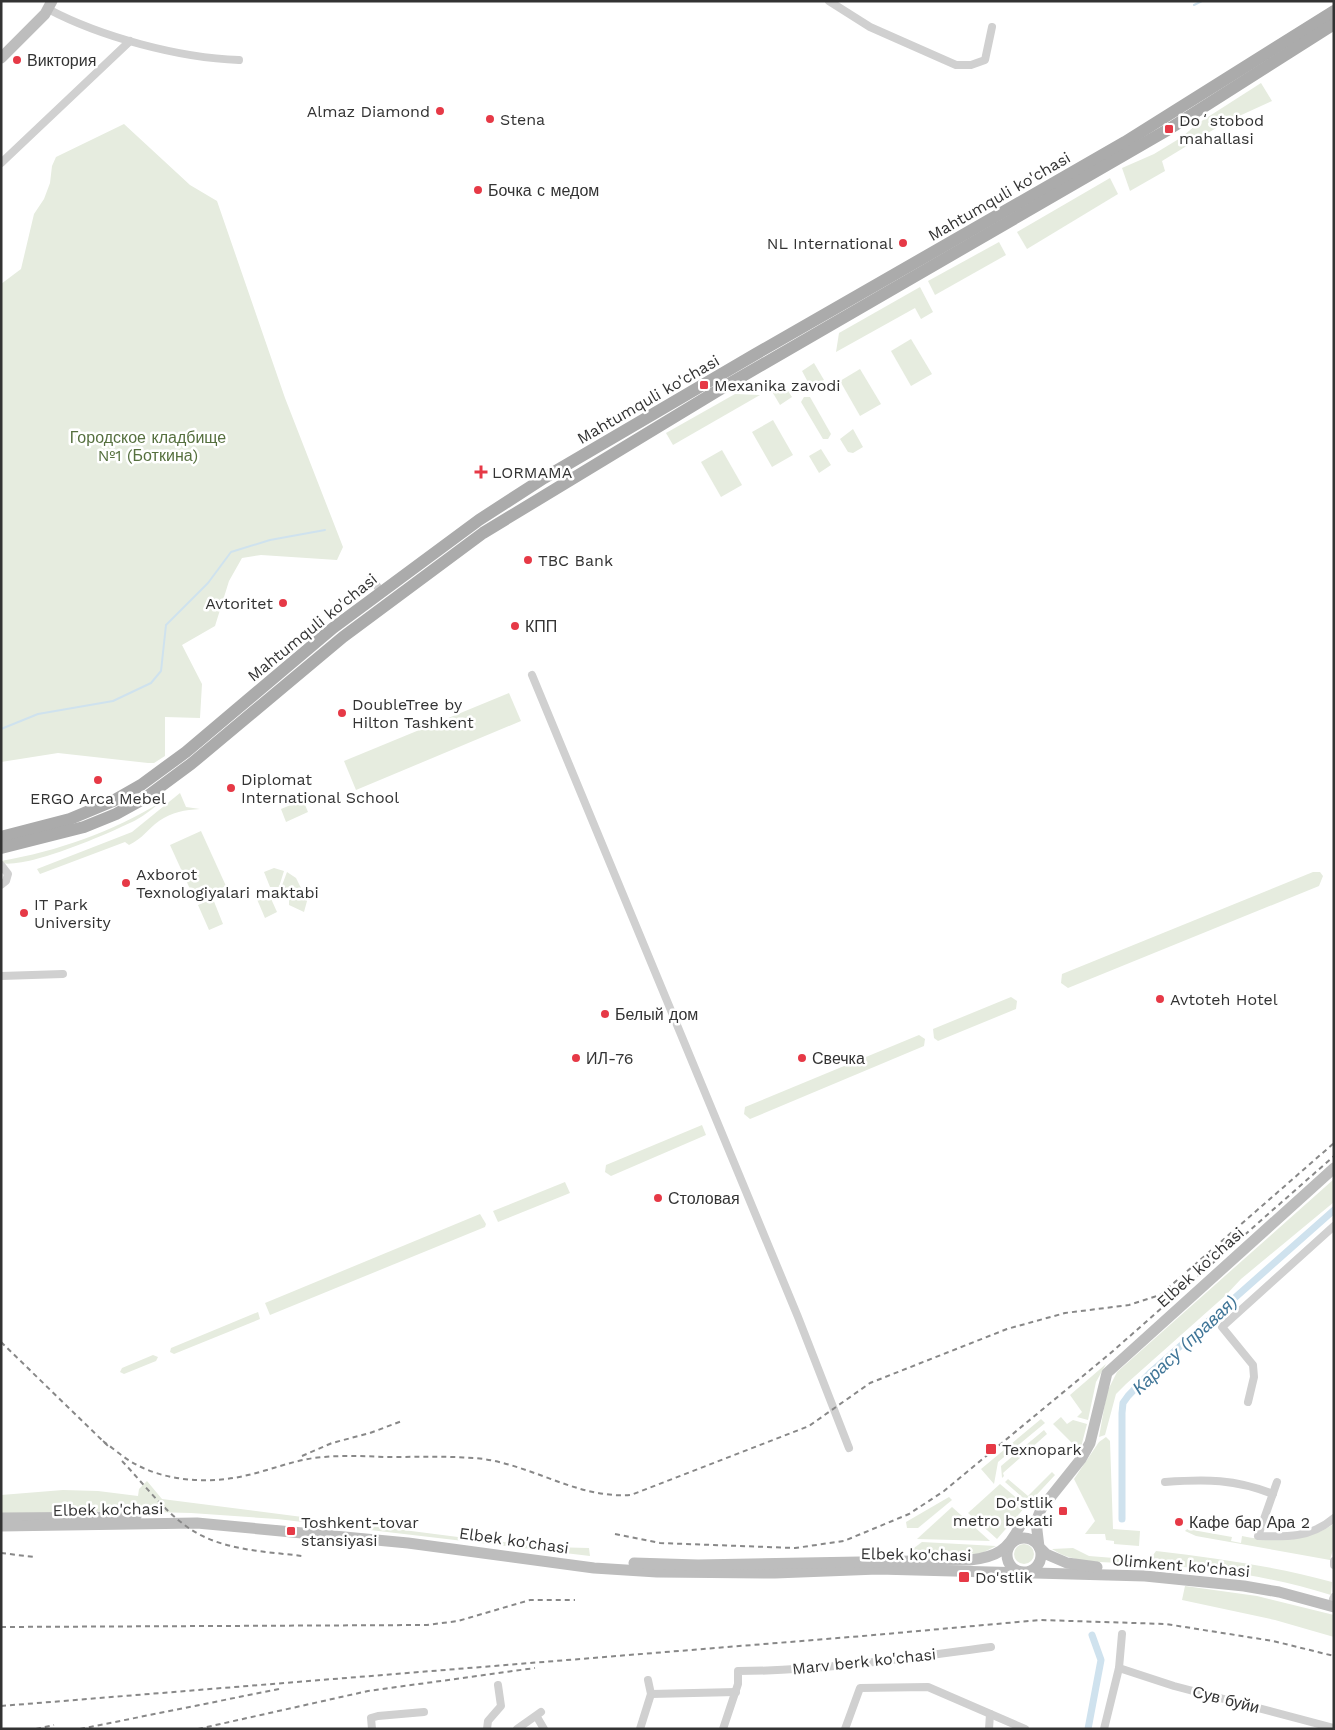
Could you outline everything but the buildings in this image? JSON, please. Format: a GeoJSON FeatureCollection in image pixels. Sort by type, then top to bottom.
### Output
{"type":"FeatureCollection","features":[{"type":"Feature","properties":{"kind":"main road"},"geometry":{"type":"LineString","coordinates":[[1,58],[50,5]]}},
{"type":"Feature","properties":{"kind":"main road","name":"Mahtumquli ko'chasi"},"geometry":{"type":"LineString","coordinates":[[1,837],[70,819],[141,785],[186,752],[333,628],[463,531],[544,478],[891,284],[1082,173],[1334,11]]}},
{"type":"Feature","properties":{"kind":"main road","name":"Mahtumquli ko'chasi"},"geometry":{"type":"LineString","coordinates":[[1082,173],[1169,128],[1334,24]]}},
{"type":"Feature","properties":{"kind":"main road","name":"Mahtumquli ko'chasi"},"geometry":{"type":"LineString","coordinates":[[1,848],[84,827],[116,814],[154,792],[343,637],[471,542],[546,493],[891,284]]}},
{"type":"Feature","properties":{"kind":"main road"},"geometry":{"type":"LineString","coordinates":[[463,531],[471,542]]}},
{"type":"Feature","properties":{"kind":"main road","name":"Elbek ko'chasi"},"geometry":{"type":"LineString","coordinates":[[1039,1547],[1036,1529],[1038,1514],[1090,1443],[1102,1386],[1109,1370],[1334,1168]]}},
{"type":"Feature","properties":{"kind":"main road","name":"Elbek ko'chasi"},"geometry":{"type":"LineString","coordinates":[[982,1559],[1000,1547],[1065,1478]]}},
{"type":"Feature","properties":{"kind":"main road","name":"Elbek ko'chasi"},"geometry":{"type":"LineString","coordinates":[[1,1518],[197,1516],[303,1524],[619,1563],[698,1564],[982,1559],[999,1553],[1011,1543],[1020,1526]]}},
{"type":"Feature","properties":{"kind":"main road","name":"Elbek ko'chasi"},"geometry":{"type":"LineString","coordinates":[[1,1526],[197,1524],[408,1543],[594,1568],[648,1571],[775,1573],[885,1569],[1022,1572]]}},
{"type":"Feature","properties":{"kind":"main road"},"geometry":{"type":"LineString","coordinates":[[1026,1538],[1034,1541],[1039,1547],[1041,1557],[1038,1564],[1032,1570],[1022,1572],[1012,1568],[1007,1560],[1007,1551],[1011,1543],[1018,1539],[1026,1538]]}},
{"type":"Feature","properties":{"kind":"main road","name":"Olimkent ko'chasi"},"geometry":{"type":"LineString","coordinates":[[1039,1547],[1050,1556],[1072,1564],[1213,1574],[1280,1586],[1334,1599]]}},
{"type":"Feature","properties":{"kind":"main road","name":"Olimkent ko'chasi"},"geometry":{"type":"LineString","coordinates":[[1022,1572],[1131,1575],[1212,1582],[1279,1592],[1334,1607]]}},
{"type":"Feature","properties":{"kind":"street"},"geometry":{"type":"LineString","coordinates":[[829,1],[870,27],[956,65],[971,65],[985,60],[992,27]]}},
{"type":"Feature","properties":{"kind":"street"},"geometry":{"type":"LineString","coordinates":[[50,5],[74,23],[130,41],[181,52],[239,60]]}},
{"type":"Feature","properties":{"kind":"street"},"geometry":{"type":"LineString","coordinates":[[1,163],[130,41]]}},
{"type":"Feature","properties":{"kind":"street"},"geometry":{"type":"LineString","coordinates":[[370,577],[381,592]]}},
{"type":"Feature","properties":{"kind":"street"},"geometry":{"type":"LineString","coordinates":[[532,674],[794,1308],[849,1448]]}},
{"type":"Feature","properties":{"kind":"street"},"geometry":{"type":"LineString","coordinates":[[1,865],[8,874],[6,881],[1,885]]}},
{"type":"Feature","properties":{"kind":"street"},"geometry":{"type":"LineString","coordinates":[[1,976],[63,974]]}},
{"type":"Feature","properties":{"kind":"street"},"geometry":{"type":"LineString","coordinates":[[1248,1402],[1254,1369],[1251,1361],[1222,1327],[1334,1226]]}},
{"type":"Feature","properties":{"kind":"street"},"geometry":{"type":"LineString","coordinates":[[1165,1482],[1224,1480],[1249,1484],[1273,1494]]}},
{"type":"Feature","properties":{"kind":"street"},"geometry":{"type":"LineString","coordinates":[[1277,1482],[1258,1536],[1289,1537],[1306,1535],[1334,1518]]}},
{"type":"Feature","properties":{"kind":"street"},"geometry":{"type":"LineString","coordinates":[[1104,1729],[1118,1668],[1122,1634]]}},
{"type":"Feature","properties":{"kind":"street","name":"Marv berk ko'chasi"},"geometry":{"type":"LineString","coordinates":[[736,1692],[739,1682],[738,1671],[764,1671],[864,1662],[990,1647]]}},
{"type":"Feature","properties":{"kind":"street","name":"Сув буйи"},"geometry":{"type":"LineString","coordinates":[[1118,1668],[1174,1686],[1334,1728]]}},
{"type":"Feature","properties":{"kind":"street"},"geometry":{"type":"LineString","coordinates":[[640,1729],[651,1694],[648,1680]]}},
{"type":"Feature","properties":{"kind":"street"},"geometry":{"type":"LineString","coordinates":[[488,1729],[488,1721],[501,1706],[498,1685]]}},
{"type":"Feature","properties":{"kind":"street"},"geometry":{"type":"LineString","coordinates":[[845,1729],[860,1688],[928,1687],[1025,1729]]}},
{"type":"Feature","properties":{"kind":"street"},"geometry":{"type":"LineString","coordinates":[[651,1694],[736,1692],[723,1729]]}},
{"type":"Feature","properties":{"kind":"street"},"geometry":{"type":"LineString","coordinates":[[372,1729],[371,1718],[424,1712]]}},
{"type":"Feature","properties":{"kind":"street"},"geometry":{"type":"LineString","coordinates":[[989,1729],[990,1714]]}},
{"type":"Feature","properties":{"kind":"street"},"geometry":{"type":"LineString","coordinates":[[518,1729],[539,1715],[544,1729]]}},
{"type":"Feature","properties":{"kind":"green space"},"geometry":{"type":"Polygon","coordinates":[[[1261,83],[1272,101],[1226,122],[1162,161],[1165,171],[1130,191],[1122,168],[1154,154],[1182,137],[1197,124],[1261,83]]]}},
{"type":"Feature","properties":{"kind":"green space","name":"Городское кладбище №1 (Боткина)"},"geometry":{"type":"Polygon","coordinates":[[[124,124],[190,185],[217,201],[285,398],[343,547],[337,560],[261,555],[242,558],[229,581],[215,626],[182,645],[202,684],[200,718],[165,717],[165,756],[154,763],[58,753],[1,762],[1,284],[21,269],[34,214],[44,199],[56,157],[124,124]]]}},
{"type":"Feature","properties":{"kind":"green space"},"geometry":{"type":"Polygon","coordinates":[[[1110,178],[1118,194],[1027,249],[1017,232],[1110,178]]]}},
{"type":"Feature","properties":{"kind":"green space"},"geometry":{"type":"Polygon","coordinates":[[[999,242],[1006,255],[935,295],[928,281],[999,242]]]}},
{"type":"Feature","properties":{"kind":"green space"},"geometry":{"type":"Polygon","coordinates":[[[920,287],[933,312],[921,319],[915,308],[836,352],[839,333],[920,287]]]}},
{"type":"Feature","properties":{"kind":"green space"},"geometry":{"type":"Polygon","coordinates":[[[911,339],[932,374],[911,386],[891,351],[911,339]]]}},
{"type":"Feature","properties":{"kind":"green space"},"geometry":{"type":"Polygon","coordinates":[[[814,363],[824,380],[810,386],[802,371],[814,363]]]}},
{"type":"Feature","properties":{"kind":"green space"},"geometry":{"type":"Polygon","coordinates":[[[860,369],[881,404],[860,416],[840,381],[860,369]]]}},
{"type":"Feature","properties":{"kind":"green space"},"geometry":{"type":"Polygon","coordinates":[[[782,382],[792,397],[780,405],[770,388],[782,382]]]}},
{"type":"Feature","properties":{"kind":"green space"},"geometry":{"type":"Polygon","coordinates":[[[735,394],[760,395],[673,445],[666,433],[735,394]]]}},
{"type":"Feature","properties":{"kind":"green space"},"geometry":{"type":"Polygon","coordinates":[[[804,397],[810,397],[831,434],[828,439],[823,439],[801,402],[804,397]]]}},
{"type":"Feature","properties":{"kind":"green space"},"geometry":{"type":"Polygon","coordinates":[[[773,420],[793,455],[772,467],[752,432],[773,420]]]}},
{"type":"Feature","properties":{"kind":"green space"},"geometry":{"type":"Polygon","coordinates":[[[853,429],[863,447],[853,453],[848,452],[840,439],[853,429]]]}},
{"type":"Feature","properties":{"kind":"green space"},"geometry":{"type":"Polygon","coordinates":[[[821,449],[831,465],[819,473],[809,456],[821,449]]]}},
{"type":"Feature","properties":{"kind":"green space"},"geometry":{"type":"Polygon","coordinates":[[[722,450],[742,485],[721,497],[701,462],[722,450]]]}},
{"type":"Feature","properties":{"kind":"green space"},"geometry":{"type":"Polygon","coordinates":[[[509,693],[521,721],[356,790],[344,761],[509,693]]]}},
{"type":"Feature","properties":{"kind":"green space"},"geometry":{"type":"Polygon","coordinates":[[[180,793],[186,807],[200,809],[169,815],[129,845],[125,842],[40,874],[37,869],[132,832],[180,793]]]}},
{"type":"Feature","properties":{"kind":"green space"},"geometry":{"type":"Polygon","coordinates":[[[303,800],[308,812],[286,822],[281,809],[303,800]]]}},
{"type":"Feature","properties":{"kind":"green space"},"geometry":{"type":"Polygon","coordinates":[[[161,802],[136,820],[69,849],[30,861],[1,863],[1,861],[43,852],[84,839],[142,813],[161,802]]]}},
{"type":"Feature","properties":{"kind":"green space"},"geometry":{"type":"Polygon","coordinates":[[[201,831],[226,886],[195,900],[170,845],[201,831]]]}},
{"type":"Feature","properties":{"kind":"green space"},"geometry":{"type":"Polygon","coordinates":[[[274,868],[284,871],[279,887],[270,887],[264,872],[274,868]]]}},
{"type":"Feature","properties":{"kind":"green space"},"geometry":{"type":"Polygon","coordinates":[[[287,872],[296,878],[301,888],[287,894],[281,888],[287,872]]]}},
{"type":"Feature","properties":{"kind":"green space"},"geometry":{"type":"Polygon","coordinates":[[[1313,872],[1320,872],[1323,876],[1319,886],[1068,988],[1061,983],[1062,974],[1313,872]]]}},
{"type":"Feature","properties":{"kind":"green space"},"geometry":{"type":"Polygon","coordinates":[[[302,891],[307,901],[304,912],[289,905],[289,897],[302,891]]]}},
{"type":"Feature","properties":{"kind":"green space"},"geometry":{"type":"Polygon","coordinates":[[[268,892],[277,912],[265,918],[256,897],[268,892]]]}},
{"type":"Feature","properties":{"kind":"green space"},"geometry":{"type":"Polygon","coordinates":[[[213,899],[223,924],[209,930],[198,905],[213,899]]]}},
{"type":"Feature","properties":{"kind":"green space"},"geometry":{"type":"Polygon","coordinates":[[[1011,997],[1017,1001],[1016,1009],[938,1041],[934,1038],[933,1029],[1011,997]]]}},
{"type":"Feature","properties":{"kind":"green space"},"geometry":{"type":"Polygon","coordinates":[[[919,1035],[925,1039],[924,1046],[750,1119],[744,1114],[745,1107],[919,1035]]]}},
{"type":"Feature","properties":{"kind":"green space"},"geometry":{"type":"Polygon","coordinates":[[[702,1125],[706,1135],[611,1176],[605,1172],[606,1165],[702,1125]]]}},
{"type":"Feature","properties":{"kind":"green space"},"geometry":{"type":"Polygon","coordinates":[[[1334,1179],[1334,1202],[1241,1279],[1226,1295],[1116,1394],[1105,1435],[1099,1437],[1107,1392],[1117,1372],[1334,1179]]]}},
{"type":"Feature","properties":{"kind":"green space"},"geometry":{"type":"Polygon","coordinates":[[[565,1182],[570,1193],[498,1222],[493,1211],[565,1182]]]}},
{"type":"Feature","properties":{"kind":"green space"},"geometry":{"type":"Polygon","coordinates":[[[480,1214],[486,1224],[485,1227],[270,1315],[265,1303],[480,1214]]]}},
{"type":"Feature","properties":{"kind":"green space"},"geometry":{"type":"Polygon","coordinates":[[[258,1312],[260,1319],[174,1354],[170,1352],[171,1348],[258,1312]]]}},
{"type":"Feature","properties":{"kind":"green space"},"geometry":{"type":"Polygon","coordinates":[[[153,1355],[158,1357],[156,1361],[124,1374],[120,1372],[122,1368],[153,1355]]]}},
{"type":"Feature","properties":{"kind":"green space"},"geometry":{"type":"Polygon","coordinates":[[[1106,1364],[1096,1382],[1088,1420],[1077,1417],[1082,1412],[1070,1395],[1106,1364]]]}},
{"type":"Feature","properties":{"kind":"green space"},"geometry":{"type":"Polygon","coordinates":[[[1061,1417],[1067,1424],[1073,1420],[1087,1424],[1080,1451],[1053,1424],[1061,1417]]]}},
{"type":"Feature","properties":{"kind":"green space"},"geometry":{"type":"Polygon","coordinates":[[[1041,1419],[1045,1423],[998,1462],[994,1484],[981,1469],[1041,1419]]]}},
{"type":"Feature","properties":{"kind":"green space"},"geometry":{"type":"Polygon","coordinates":[[[1044,1430],[1047,1434],[1003,1473],[1004,1476],[1002,1478],[1001,1466],[1044,1430]]]}},
{"type":"Feature","properties":{"kind":"green space"},"geometry":{"type":"Polygon","coordinates":[[[1106,1437],[1110,1441],[1113,1529],[1140,1531],[1139,1546],[1114,1544],[1114,1541],[1106,1540],[1105,1534],[1085,1534],[1095,1521],[1074,1479],[1099,1442],[1106,1437]]]}},
{"type":"Feature","properties":{"kind":"green space"},"geometry":{"type":"Polygon","coordinates":[[[1052,1472],[1055,1475],[1029,1503],[1005,1482],[1008,1479],[1028,1496],[1052,1472]]]}},
{"type":"Feature","properties":{"kind":"green space"},"geometry":{"type":"Polygon","coordinates":[[[147,1481],[162,1499],[458,1537],[549,1547],[589,1548],[590,1556],[277,1519],[191,1513],[113,1511],[1,1514],[1,1495],[63,1490],[98,1491],[138,1496],[139,1489],[147,1481]]]}},
{"type":"Feature","properties":{"kind":"green space"},"geometry":{"type":"Polygon","coordinates":[[[1000,1484],[1026,1506],[997,1539],[968,1513],[1000,1484]]]}},
{"type":"Feature","properties":{"kind":"green space"},"geometry":{"type":"Polygon","coordinates":[[[949,1497],[952,1500],[918,1528],[907,1528],[906,1522],[949,1497]]]}},
{"type":"Feature","properties":{"kind":"green space"},"geometry":{"type":"Polygon","coordinates":[[[952,1507],[990,1541],[917,1539],[952,1507]]]}},
{"type":"Feature","properties":{"kind":"green space"},"geometry":{"type":"Polygon","coordinates":[[[1334,1524],[1334,1546],[1330,1560],[1196,1536],[1185,1531],[1187,1529],[1232,1537],[1231,1541],[1241,1543],[1242,1536],[1278,1540],[1290,1539],[1313,1534],[1334,1524]]]}},
{"type":"Feature","properties":{"kind":"green space"},"geometry":{"type":"Polygon","coordinates":[[[922,1542],[996,1546],[980,1554],[911,1553],[910,1551],[922,1542]]]}},
{"type":"Feature","properties":{"kind":"green space"},"geometry":{"type":"Polygon","coordinates":[[[1024,1544],[1031,1547],[1034,1554],[1031,1561],[1024,1564],[1017,1561],[1014,1554],[1017,1547],[1024,1544]]]}},
{"type":"Feature","properties":{"kind":"green space"},"geometry":{"type":"Polygon","coordinates":[[[1073,1548],[1089,1556],[1139,1560],[1138,1563],[1082,1560],[1071,1558],[1052,1549],[1073,1548]]]}},
{"type":"Feature","properties":{"kind":"green space"},"geometry":{"type":"Polygon","coordinates":[[[1156,1551],[1244,1563],[1310,1576],[1332,1582],[1331,1595],[1243,1574],[1199,1568],[1154,1565],[1151,1558],[1156,1551]]]}},
{"type":"Feature","properties":{"kind":"green space"},"geometry":{"type":"Polygon","coordinates":[[[1185,1586],[1257,1596],[1334,1615],[1334,1637],[1275,1620],[1182,1600],[1185,1586]]]}},
{"type":"Feature","properties":{"kind":"waterway"},"geometry":{"type":"LineString","coordinates":[[1194,5],[1202,1]]}},
{"type":"Feature","properties":{"kind":"waterway"},"geometry":{"type":"LineString","coordinates":[[1,729],[38,714],[113,701],[151,683],[161,671],[166,625],[208,583],[231,552],[270,540],[325,530]]}},
{"type":"Feature","properties":{"kind":"waterway","name":"Карасу (правая)"},"geometry":{"type":"LineString","coordinates":[[1122,1519],[1123,1403],[1151,1372],[1334,1210]]}},
{"type":"Feature","properties":{"kind":"waterway","name":"Карасу (правая)"},"geometry":{"type":"LineString","coordinates":[[1088,1729],[1101,1660],[1092,1635]]}},
{"type":"Feature","properties":{"kind":"railway"},"geometry":{"type":"LineString","coordinates":[[103,1441],[128,1460],[150,1471],[191,1480],[234,1478],[298,1461],[323,1457],[452,1457],[494,1461],[591,1491],[610,1495],[631,1495],[809,1426],[870,1383],[1007,1329],[1065,1313],[1129,1305],[1160,1295],[1334,1143]]}},
{"type":"Feature","properties":{"kind":"railway"},"geometry":{"type":"LineString","coordinates":[[615,1534],[660,1543],[795,1548],[844,1541],[909,1514],[944,1491],[1113,1351],[1334,1156]]}},
{"type":"Feature","properties":{"kind":"railway"},"geometry":{"type":"LineString","coordinates":[[1,1342],[108,1446]]}},
{"type":"Feature","properties":{"kind":"railway"},"geometry":{"type":"LineString","coordinates":[[302,1456],[332,1443],[370,1433],[402,1421]]}},
{"type":"Feature","properties":{"kind":"railway"},"geometry":{"type":"LineString","coordinates":[[122,1461],[172,1515],[195,1532],[230,1546],[302,1556]]}},
{"type":"Feature","properties":{"kind":"railway"},"geometry":{"type":"LineString","coordinates":[[1,1553],[34,1557]]}},
{"type":"Feature","properties":{"kind":"railway"},"geometry":{"type":"LineString","coordinates":[[1,1627],[427,1625],[458,1621],[530,1600],[575,1600]]}},
{"type":"Feature","properties":{"kind":"railway"},"geometry":{"type":"LineString","coordinates":[[1,1706],[1040,1620],[1166,1624],[1273,1641],[1334,1656]]}},
{"type":"Feature","properties":{"kind":"railway"},"geometry":{"type":"LineString","coordinates":[[198,1729],[368,1691],[535,1668]]}},
{"type":"Feature","properties":{"kind":"railway"},"geometry":{"type":"LineString","coordinates":[[80,1729],[279,1689]]}},
{"type":"Feature","properties":{"kind":"railway"},"geometry":{"type":"LineString","coordinates":[[36,1729],[54,1725]]}},
{"type":"Feature","properties":{"kind":"place","name":"Виктория"},"geometry":{"type":"Point","coordinates":[17,60]}},
{"type":"Feature","properties":{"kind":"place","name":"Almaz Diamond"},"geometry":{"type":"Point","coordinates":[440,111]}},
{"type":"Feature","properties":{"kind":"place","name":"Stena"},"geometry":{"type":"Point","coordinates":[490,119]}},
{"type":"Feature","properties":{"kind":"place","name":"Doʻstobod mahallasi"},"geometry":{"type":"Point","coordinates":[1169,129]}},
{"type":"Feature","properties":{"kind":"place","name":"Бочка с медом"},"geometry":{"type":"Point","coordinates":[478,190]}},
{"type":"Feature","properties":{"kind":"place","name":"NL International"},"geometry":{"type":"Point","coordinates":[903,243]}},
{"type":"Feature","properties":{"kind":"place","name":"Mexanika zavodi"},"geometry":{"type":"Point","coordinates":[704,385]}},
{"type":"Feature","properties":{"kind":"place","name":"LORMAMA"},"geometry":{"type":"Point","coordinates":[481,472]}},
{"type":"Feature","properties":{"kind":"place","name":"TBC Bank"},"geometry":{"type":"Point","coordinates":[528,560]}},
{"type":"Feature","properties":{"kind":"place","name":"Avtoritet"},"geometry":{"type":"Point","coordinates":[283,603]}},
{"type":"Feature","properties":{"kind":"place","name":"КПП"},"geometry":{"type":"Point","coordinates":[515,626]}},
{"type":"Feature","properties":{"kind":"place","name":"DoubleTree by Hilton Tashkent"},"geometry":{"type":"Point","coordinates":[342,713]}},
{"type":"Feature","properties":{"kind":"place","name":"ERGO Arca Mebel"},"geometry":{"type":"Point","coordinates":[98,780]}},
{"type":"Feature","properties":{"kind":"place","name":"Diplomat International School"},"geometry":{"type":"Point","coordinates":[231,788]}},
{"type":"Feature","properties":{"kind":"place","name":"Axborot Texnologiyalari maktabi"},"geometry":{"type":"Point","coordinates":[126,883]}},
{"type":"Feature","properties":{"kind":"place","name":"IT Park University"},"geometry":{"type":"Point","coordinates":[24,913]}},
{"type":"Feature","properties":{"kind":"place","name":"Avtoteh Hotel"},"geometry":{"type":"Point","coordinates":[1160,999]}},
{"type":"Feature","properties":{"kind":"place","name":"Белый дом"},"geometry":{"type":"Point","coordinates":[605,1014]}},
{"type":"Feature","properties":{"kind":"place","name":"ИЛ-76"},"geometry":{"type":"Point","coordinates":[576,1058]}},
{"type":"Feature","properties":{"kind":"place","name":"Свечка"},"geometry":{"type":"Point","coordinates":[802,1058]}},
{"type":"Feature","properties":{"kind":"place","name":"Столовая"},"geometry":{"type":"Point","coordinates":[658,1198]}},
{"type":"Feature","properties":{"kind":"place","name":"Texnopark"},"geometry":{"type":"Point","coordinates":[991,1449]}},
{"type":"Feature","properties":{"kind":"place","name":"Do'stlik metro bekati"},"geometry":{"type":"Point","coordinates":[1063,1511]}},
{"type":"Feature","properties":{"kind":"place","name":"Кафе бар Ара 2"},"geometry":{"type":"Point","coordinates":[1179,1522]}},
{"type":"Feature","properties":{"kind":"place","name":"Toshkent-tovar stansiyasi"},"geometry":{"type":"Point","coordinates":[291,1531]}},
{"type":"Feature","properties":{"kind":"place","name":"Do'stlik"},"geometry":{"type":"Point","coordinates":[964,1577]}}]}
